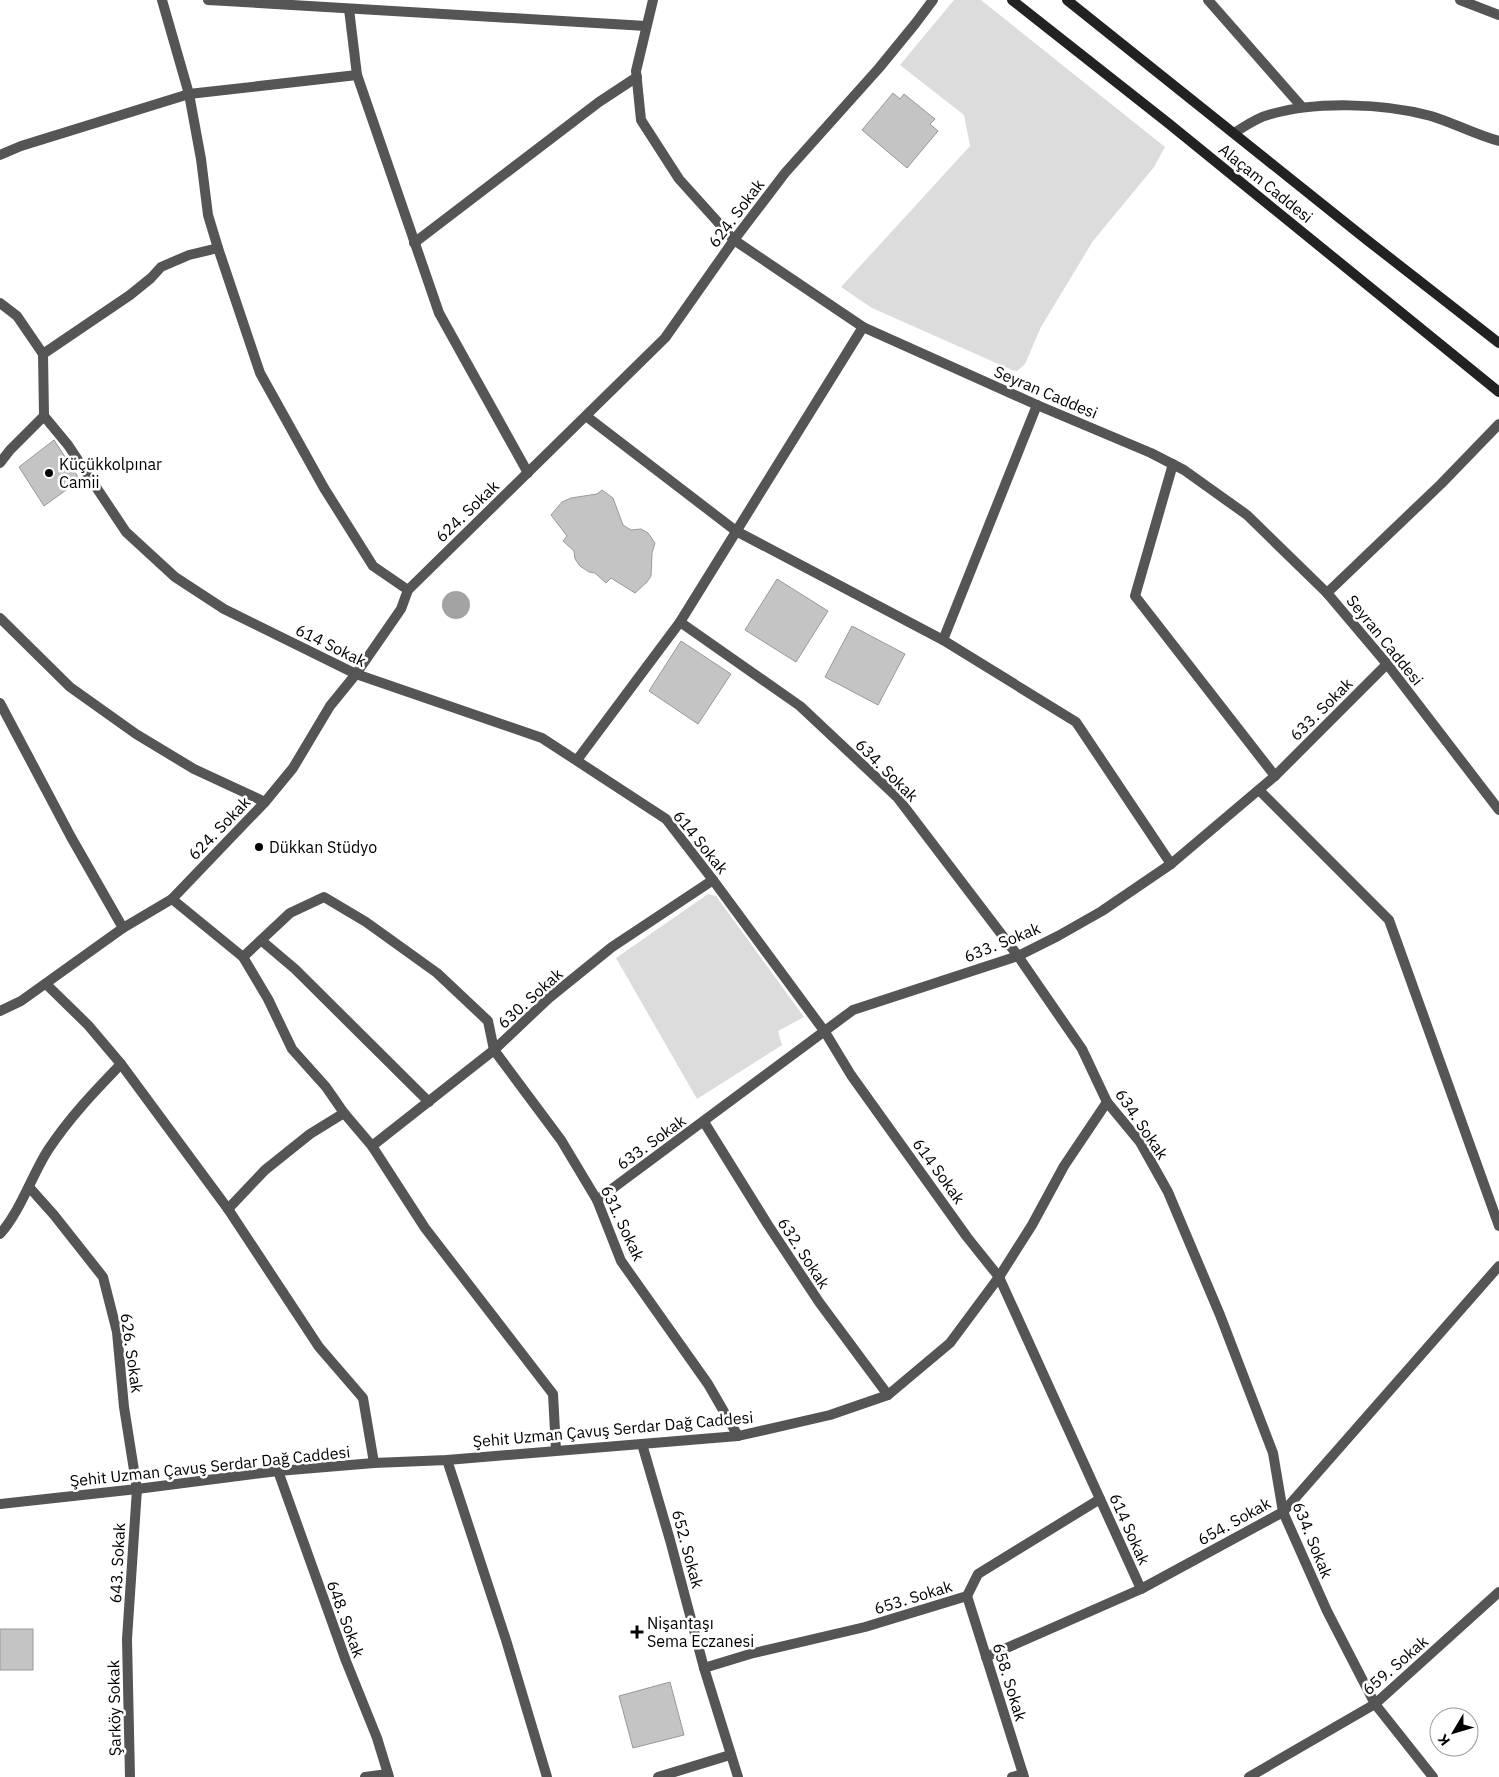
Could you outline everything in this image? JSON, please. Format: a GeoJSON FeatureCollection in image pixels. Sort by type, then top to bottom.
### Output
{"type":"FeatureCollection","features":[{"type":"Feature","properties":{"kind":"main road","name":"Alaçam Caddesi"},"geometry":{"type":"LineString","coordinates":[[1012,0],[1190,141],[1499,392]]}},
{"type":"Feature","properties":{"kind":"main road","name":"Alaçam Caddesi"},"geometry":{"type":"LineString","coordinates":[[1067,0],[1499,343]]}},
{"type":"Feature","properties":{"kind":"street"},"geometry":{"type":"LineString","coordinates":[[162,0],[189,94],[201,159],[208,215],[260,373],[324,488],[373,566],[408,590]]}},
{"type":"Feature","properties":{"kind":"street"},"geometry":{"type":"LineString","coordinates":[[208,0],[646,26]]}},
{"type":"Feature","properties":{"kind":"street","name":"Seyran Caddesi"},"geometry":{"type":"LineString","coordinates":[[653,0],[636,72],[642,120],[679,179],[734,240],[863,327],[1038,405],[1151,452],[1184,470],[1247,515],[1327,593],[1387,664],[1499,810]]}},
{"type":"Feature","properties":{"kind":"street","name":"624. Sokak"},"geometry":{"type":"LineString","coordinates":[[0,1011],[21,1001],[123,928],[172,899],[265,802],[293,768],[330,706],[356,674],[401,610],[408,590],[665,338],[734,240],[786,173],[916,24],[932,0]]}},
{"type":"Feature","properties":{"kind":"street"},"geometry":{"type":"LineString","coordinates":[[1208,0],[1302,107]]}},
{"type":"Feature","properties":{"kind":"street"},"geometry":{"type":"LineString","coordinates":[[1460,0],[1499,15]]}},
{"type":"Feature","properties":{"kind":"street"},"geometry":{"type":"LineString","coordinates":[[350,9],[357,76],[439,313],[528,473]]}},
{"type":"Feature","properties":{"kind":"street"},"geometry":{"type":"LineString","coordinates":[[0,155],[21,146],[189,94],[357,76]]}},
{"type":"Feature","properties":{"kind":"street"},"geometry":{"type":"LineString","coordinates":[[414,243],[600,102],[637,77]]}},
{"type":"Feature","properties":{"kind":"street"},"geometry":{"type":"LineString","coordinates":[[1234,133],[1265,115],[1302,107],[1362,106],[1430,116],[1499,141]]}},
{"type":"Feature","properties":{"kind":"street"},"geometry":{"type":"LineString","coordinates":[[44,354],[130,295],[161,267],[189,255],[218,248]]}},
{"type":"Feature","properties":{"kind":"street"},"geometry":{"type":"LineString","coordinates":[[0,303],[17,316],[44,354],[44,416],[10,450],[0,463]]}},
{"type":"Feature","properties":{"kind":"street"},"geometry":{"type":"LineString","coordinates":[[577,760],[680,622],[863,327]]}},
{"type":"Feature","properties":{"kind":"street"},"geometry":{"type":"LineString","coordinates":[[943,640],[1038,405]]}},
{"type":"Feature","properties":{"kind":"street","name":"614 Sokak"},"geometry":{"type":"LineString","coordinates":[[44,416],[68,445],[126,532],[175,577],[224,609],[356,674],[542,738],[666,820],[826,1032],[851,1075],[967,1237],[999,1277],[1141,1589]]}},
{"type":"Feature","properties":{"kind":"street"},"geometry":{"type":"LineString","coordinates":[[586,416],[736,531],[943,640],[1076,722],[1172,864]]}},
{"type":"Feature","properties":{"kind":"street"},"geometry":{"type":"LineString","coordinates":[[1327,593],[1441,484],[1499,424]]}},
{"type":"Feature","properties":{"kind":"street"},"geometry":{"type":"LineString","coordinates":[[1173,464],[1135,596],[1275,776]]}},
{"type":"Feature","properties":{"kind":"street"},"geometry":{"type":"LineString","coordinates":[[0,619],[70,687],[136,734],[194,769],[265,802]]}},
{"type":"Feature","properties":{"kind":"street","name":"634. Sokak"},"geometry":{"type":"LineString","coordinates":[[680,622],[800,706],[897,797],[1018,956],[1082,1049],[1107,1102],[1140,1142],[1172,1201],[1220,1315],[1272,1453],[1283,1512],[1327,1611],[1375,1704],[1433,1777]]}},
{"type":"Feature","properties":{"kind":"street","name":"633. Sokak"},"geometry":{"type":"LineString","coordinates":[[597,1200],[826,1032],[853,1010],[1018,956],[1102,911],[1172,864],[1275,776],[1387,664]]}},
{"type":"Feature","properties":{"kind":"street"},"geometry":{"type":"LineString","coordinates":[[0,703],[4,721],[123,928]]}},
{"type":"Feature","properties":{"kind":"street"},"geometry":{"type":"LineString","coordinates":[[1259,790],[1389,920],[1499,1226]]}},
{"type":"Feature","properties":{"kind":"street","name":"630. Sokak"},"geometry":{"type":"LineString","coordinates":[[372,1146],[494,1050],[549,998],[612,947],[713,880]]}},
{"type":"Feature","properties":{"kind":"street"},"geometry":{"type":"LineString","coordinates":[[243,957],[290,913],[324,896],[366,922],[437,973],[488,1021],[494,1050]]}},
{"type":"Feature","properties":{"kind":"street"},"geometry":{"type":"LineString","coordinates":[[172,899],[243,957],[268,999],[292,1049],[326,1087],[344,1113],[372,1146],[425,1228],[553,1394],[556,1450]]}},
{"type":"Feature","properties":{"kind":"street"},"geometry":{"type":"LineString","coordinates":[[262,941],[295,969],[430,1102]]}},
{"type":"Feature","properties":{"kind":"street"},"geometry":{"type":"LineString","coordinates":[[46,984],[88,1025],[121,1064],[228,1209],[319,1346],[364,1398],[374,1463]]}},
{"type":"Feature","properties":{"kind":"street","name":"631. Sokak"},"geometry":{"type":"LineString","coordinates":[[494,1050],[562,1140],[597,1200],[621,1261],[708,1384],[738,1436]]}},
{"type":"Feature","properties":{"kind":"street"},"geometry":{"type":"LineString","coordinates":[[0,1234],[29,1188],[47,1152],[74,1114],[121,1064]]}},
{"type":"Feature","properties":{"kind":"street","name":"Şehit Uzman Çavuş Serdar Dağ Caddesi"},"geometry":{"type":"LineString","coordinates":[[0,1504],[278,1471],[374,1463],[447,1460],[738,1436],[830,1415],[888,1395],[950,1343],[999,1277],[1032,1225],[1064,1166],[1107,1102]]}},
{"type":"Feature","properties":{"kind":"street"},"geometry":{"type":"LineString","coordinates":[[228,1209],[265,1170],[310,1134],[344,1113]]}},
{"type":"Feature","properties":{"kind":"street","name":"632. Sokak"},"geometry":{"type":"LineString","coordinates":[[704,1122],[768,1225],[819,1302],[888,1395]]}},
{"type":"Feature","properties":{"kind":"street","name":"626. Sokak"},"geometry":{"type":"LineString","coordinates":[[29,1188],[54,1215],[103,1276],[117,1332],[124,1407],[137,1489]]}},
{"type":"Feature","properties":{"kind":"street","name":"654. Sokak"},"geometry":{"type":"LineString","coordinates":[[986,1658],[1141,1589],[1283,1512],[1499,1266]]}},
{"type":"Feature","properties":{"kind":"street","name":"652. Sokak"},"geometry":{"type":"LineString","coordinates":[[642,1444],[704,1668],[738,1777]]}},
{"type":"Feature","properties":{"kind":"street"},"geometry":{"type":"LineString","coordinates":[[447,1460],[506,1640],[547,1777]]}},
{"type":"Feature","properties":{"kind":"street","name":"648. Sokak"},"geometry":{"type":"LineString","coordinates":[[278,1471],[389,1775]]}},
{"type":"Feature","properties":{"kind":"street","name":"643. Sokak"},"geometry":{"type":"LineString","coordinates":[[127,1639],[137,1489]]}},
{"type":"Feature","properties":{"kind":"street","name":"653. Sokak"},"geometry":{"type":"LineString","coordinates":[[704,1668],[750,1654],[865,1627],[967,1596],[978,1574],[1100,1499]]}},
{"type":"Feature","properties":{"kind":"street","name":"659. Sokak"},"geometry":{"type":"LineString","coordinates":[[1249,1777],[1375,1704],[1499,1592]]}},
{"type":"Feature","properties":{"kind":"street","name":"658. Sokak"},"geometry":{"type":"LineString","coordinates":[[967,1596],[1020,1776]]}},
{"type":"Feature","properties":{"kind":"street","name":"Şarköy Sokak"},"geometry":{"type":"LineString","coordinates":[[127,1639],[130,1777]]}},
{"type":"Feature","properties":{"kind":"street"},"geometry":{"type":"LineString","coordinates":[[658,1777],[730,1755]]}},
{"type":"Feature","properties":{"kind":"street"},"geometry":{"type":"LineString","coordinates":[[365,1777],[389,1775]]}},
{"type":"Feature","properties":{"kind":"shaded area"},"geometry":{"type":"Polygon","coordinates":[[[954,0],[981,0],[1165,147],[1154,167],[1093,241],[1041,327],[1025,364],[1017,371],[872,308],[841,287],[970,146],[964,115],[900,65],[954,0]]]}},
{"type":"Feature","properties":{"kind":"shaded area"},"geometry":{"type":"Polygon","coordinates":[[[456,591],[466,595],[470,605],[466,615],[456,619],[446,615],[442,605],[446,595],[456,591]]]}},
{"type":"Feature","properties":{"kind":"shaded area"},"geometry":{"type":"Polygon","coordinates":[[[708,894],[716,896],[804,1017],[778,1031],[782,1045],[697,1099],[616,958],[708,894]]]}},
{"type":"Feature","properties":{"kind":"building"},"geometry":{"type":"Polygon","coordinates":[[[893,93],[900,99],[904,94],[935,119],[930,124],[938,131],[907,168],[862,130],[893,93]]]}},
{"type":"Feature","properties":{"kind":"building","name":"Küçükkolpınar Camii"},"geometry":{"type":"Polygon","coordinates":[[[54,440],[80,480],[44,506],[19,467],[54,440]]]}},
{"type":"Feature","properties":{"kind":"building"},"geometry":{"type":"Polygon","coordinates":[[[602,490],[613,498],[623,525],[631,530],[641,529],[648,533],[655,543],[652,553],[651,576],[635,593],[611,578],[606,583],[595,573],[589,572],[580,566],[575,559],[574,551],[563,541],[567,536],[551,515],[562,502],[571,498],[597,494],[602,490]]]}},
{"type":"Feature","properties":{"kind":"building"},"geometry":{"type":"Polygon","coordinates":[[[777,579],[828,611],[796,662],[745,630],[777,579]]]}},
{"type":"Feature","properties":{"kind":"building"},"geometry":{"type":"Polygon","coordinates":[[[852,626],[905,654],[878,705],[825,677],[852,626]]]}},
{"type":"Feature","properties":{"kind":"building"},"geometry":{"type":"Polygon","coordinates":[[[681,641],[731,674],[698,724],[649,691],[681,641]]]}},
{"type":"Feature","properties":{"kind":"building"},"geometry":{"type":"Polygon","coordinates":[[[0,1629],[33,1629],[33,1670],[0,1670],[0,1629]]]}},
{"type":"Feature","properties":{"kind":"building"},"geometry":{"type":"Polygon","coordinates":[[[670,1682],[684,1735],[633,1748],[619,1696],[670,1682]]]}},
{"type":"Feature","properties":{"kind":"place","name":"Küçükkolpınar Camii"},"geometry":{"type":"Point","coordinates":[49,473]}},
{"type":"Feature","properties":{"kind":"place","name":"Dükkan Stüdyo"},"geometry":{"type":"Point","coordinates":[259,847]}},
{"type":"Feature","properties":{"kind":"place","name":"Nişantaşı Sema Eczanesi"},"geometry":{"type":"Point","coordinates":[637,1632]}}]}
